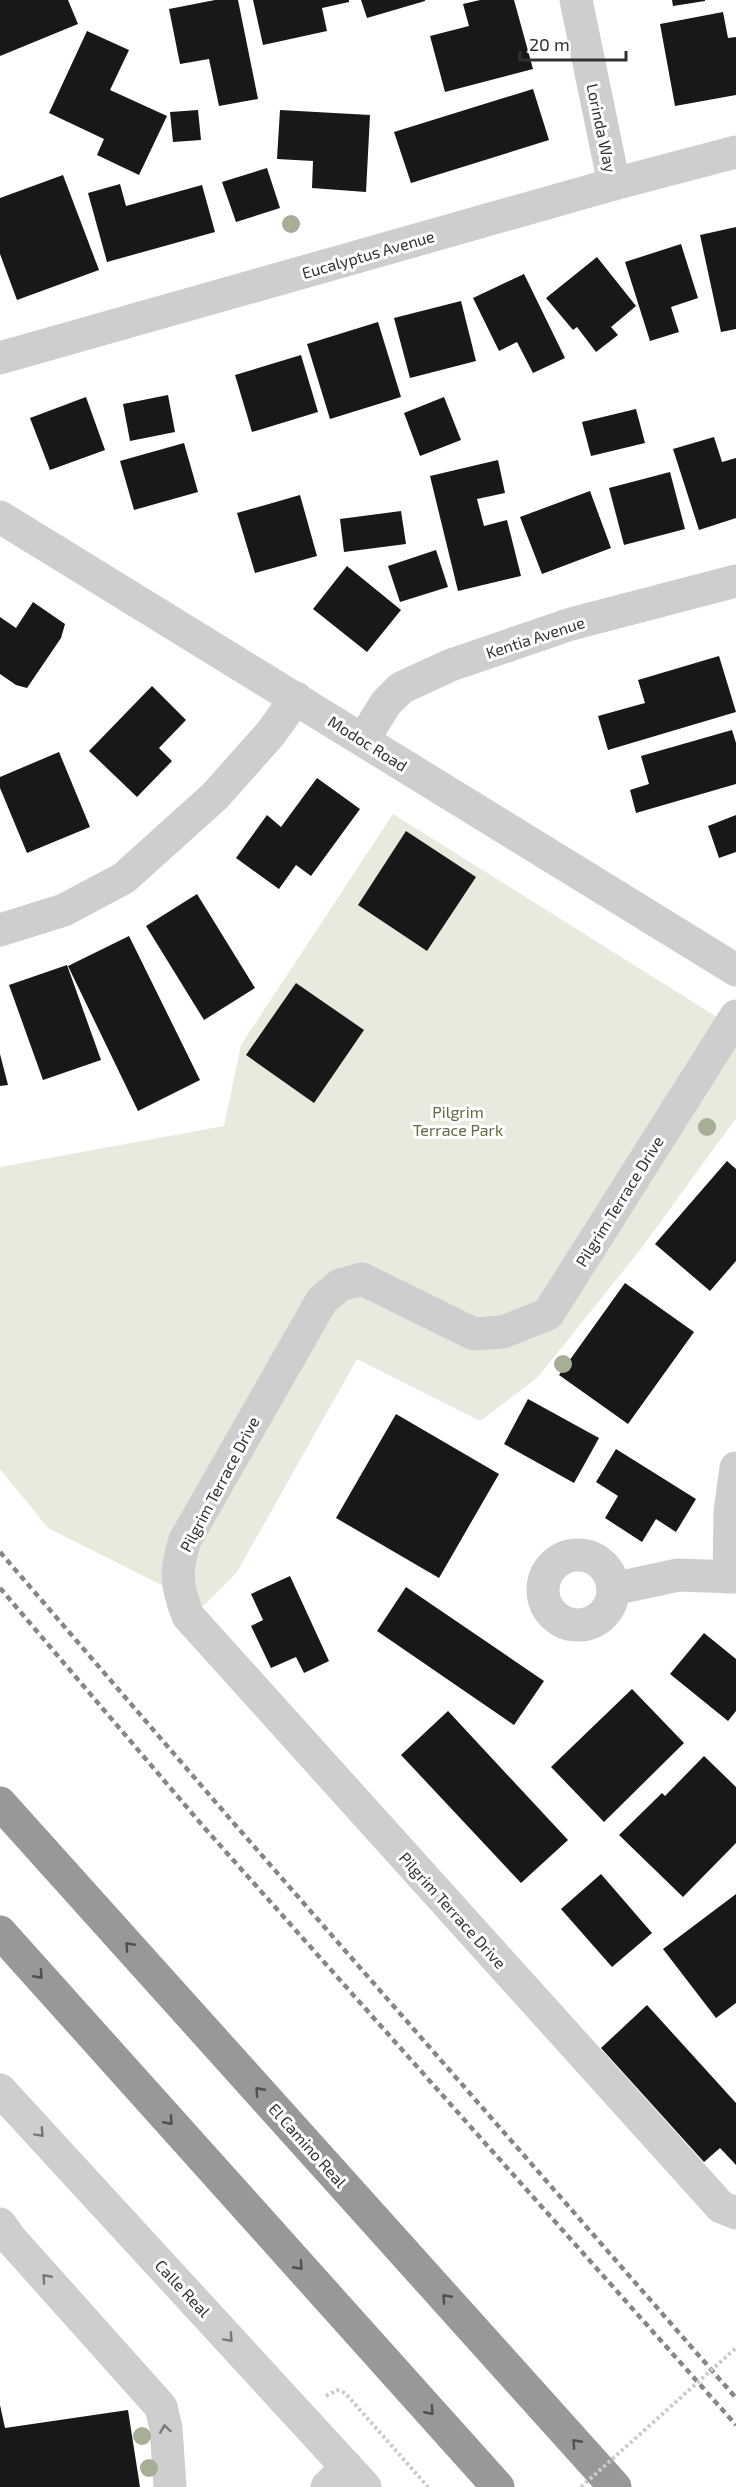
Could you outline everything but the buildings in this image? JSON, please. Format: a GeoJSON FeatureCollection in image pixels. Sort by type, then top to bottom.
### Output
{"type":"FeatureCollection","features":[{"type":"Feature","properties":{"kind":"highway","name":"El Camino Real"},"geometry":{"type":"LineString","coordinates":[[0,1803],[615,2487]]}},
{"type":"Feature","properties":{"kind":"highway"},"geometry":{"type":"LineString","coordinates":[[0,1932],[498,2487]]}},
{"type":"Feature","properties":{"kind":"street","name":"Lorinda Way"},"geometry":{"type":"LineString","coordinates":[[576,0],[614,184]]}},
{"type":"Feature","properties":{"kind":"street","name":"Eucalyptus Avenue"},"geometry":{"type":"LineString","coordinates":[[0,358],[614,184],[736,152]]}},
{"type":"Feature","properties":{"kind":"street","name":"Modoc Road"},"geometry":{"type":"LineString","coordinates":[[0,517],[736,970]]}},
{"type":"Feature","properties":{"kind":"street","name":"Kentia Avenue"},"geometry":{"type":"LineString","coordinates":[[363,740],[386,703],[401,688],[451,665],[571,624],[736,581]]}},
{"type":"Feature","properties":{"kind":"street"},"geometry":{"type":"LineString","coordinates":[[0,930],[63,910],[124,878],[215,796],[271,733],[296,698]]}},
{"type":"Feature","properties":{"kind":"street","name":"Pilgrim Terrace Drive"},"geometry":{"type":"LineString","coordinates":[[736,1016],[548,1314],[503,1332],[474,1334],[362,1279],[340,1285],[322,1300],[185,1540],[177,1566],[178,1592],[188,1616],[721,2207],[736,2213]]}},
{"type":"Feature","properties":{"kind":"street"},"geometry":{"type":"LineString","coordinates":[[613,1589],[678,1575],[733,1577],[730,1512],[736,1468]]}},
{"type":"Feature","properties":{"kind":"street","name":"Calle Real"},"geometry":{"type":"LineString","coordinates":[[4,2103],[346,2480]]}},
{"type":"Feature","properties":{"kind":"street"},"geometry":{"type":"LineString","coordinates":[[0,2224],[9,2237],[161,2407],[166,2428],[170,2487]]}},
{"type":"Feature","properties":{"kind":"path"},"geometry":{"type":"LineString","coordinates":[[581,2487],[736,2348]]}},
{"type":"Feature","properties":{"kind":"path"},"geometry":{"type":"LineString","coordinates":[[322,2398],[337,2390],[345,2393],[428,2487]]}},
{"type":"Feature","properties":{"kind":"green space","name":"Pilgrim Terrace Park"},"geometry":{"type":"Polygon","coordinates":[[[393,814],[736,1029],[736,1118],[640,1250],[538,1377],[480,1421],[357,1359],[237,1572],[203,1606],[48,1528],[0,1469],[0,1167],[224,1126],[241,1045],[393,814]]]}},
{"type":"Feature","properties":{"kind":"railway"},"geometry":{"type":"LineString","coordinates":[[0,1552],[736,2398]]}},
{"type":"Feature","properties":{"kind":"railway"},"geometry":{"type":"LineString","coordinates":[[0,1588],[202,1825],[736,2425]]}}]}
